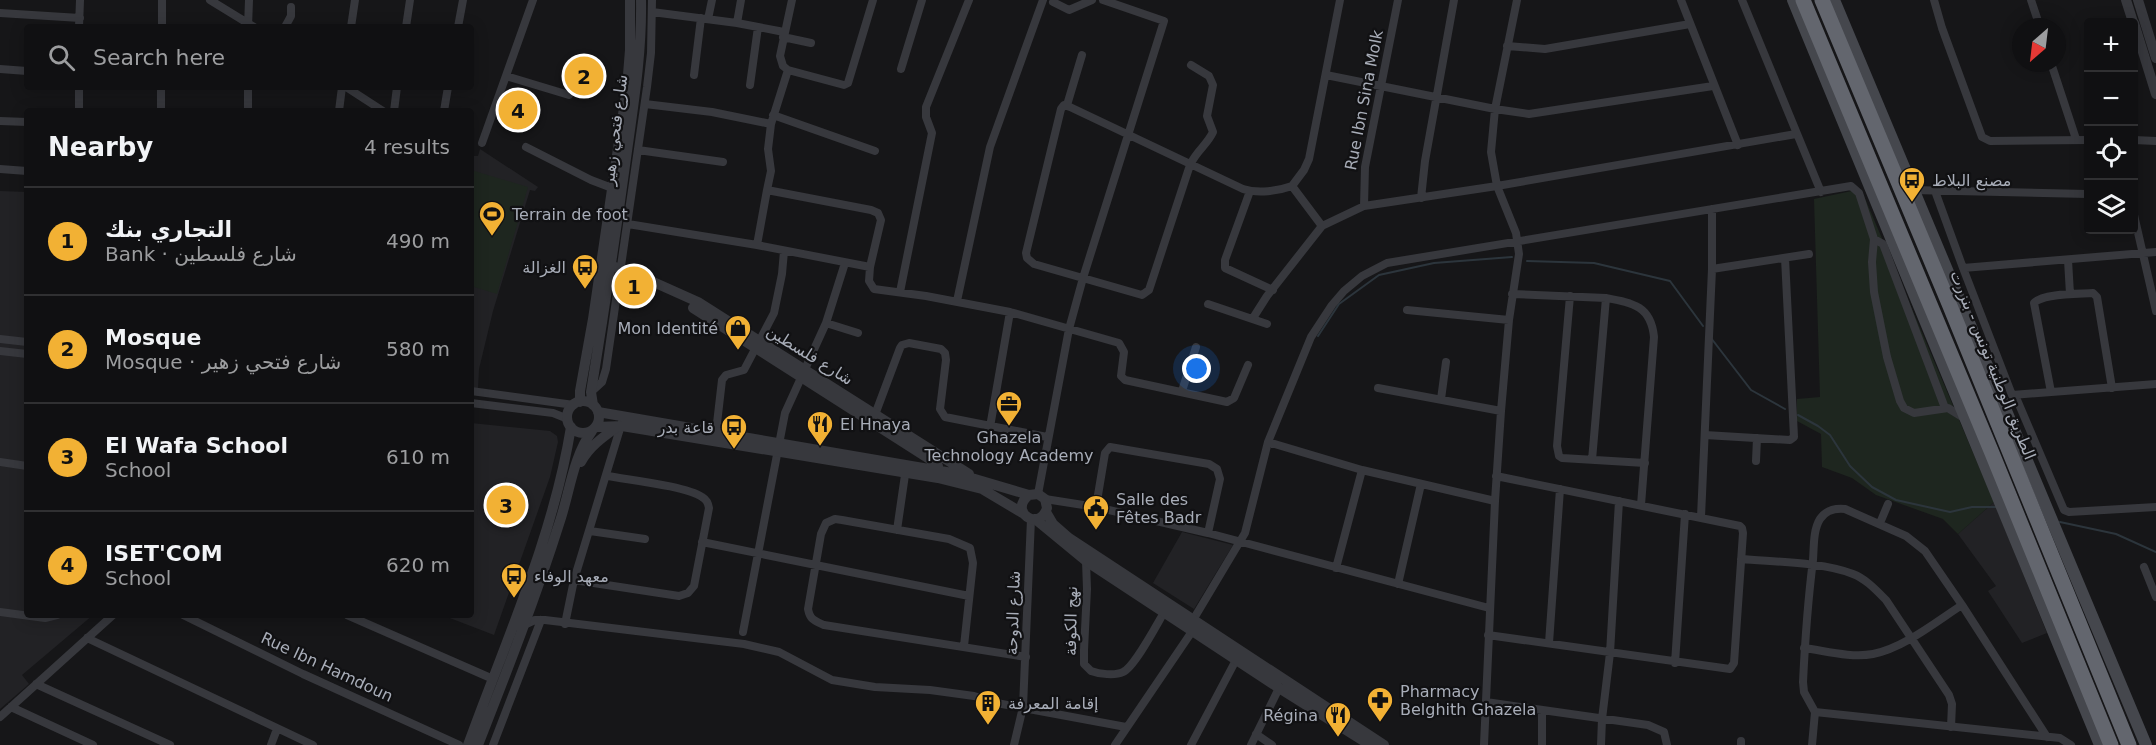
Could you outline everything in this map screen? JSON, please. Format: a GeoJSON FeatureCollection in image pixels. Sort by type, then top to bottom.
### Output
{"type":"FeatureCollection","features":[{"type":"Feature","properties":{"kind":"highway"},"geometry":{"type":"LineString","coordinates":[[1803,0],[1852,141]]}},
{"type":"Feature","properties":{"kind":"highway","name":"الطريق الوطنية تونس - بنزرت"},"geometry":{"type":"LineString","coordinates":[[1803,0],[1975,410],[2111,745]]}},
{"type":"Feature","properties":{"kind":"highway","name":"الطريق الوطنية تونس - بنزرت"},"geometry":{"type":"LineString","coordinates":[[1822,0],[1959,326],[2129,745]]}},
{"type":"Feature","properties":{"kind":"main road"},"geometry":{"type":"LineString","coordinates":[[1794,0],[2100,745]]}},
{"type":"Feature","properties":{"kind":"main road"},"geometry":{"type":"LineString","coordinates":[[1834,0],[2146,745]]}},
{"type":"Feature","properties":{"kind":"street"},"geometry":{"type":"LineString","coordinates":[[0,14],[79,22],[80,0]]}},
{"type":"Feature","properties":{"kind":"street"},"geometry":{"type":"LineString","coordinates":[[162,0],[162,24]]}},
{"type":"Feature","properties":{"kind":"street"},"geometry":{"type":"LineString","coordinates":[[210,0],[247,24]]}},
{"type":"Feature","properties":{"kind":"street"},"geometry":{"type":"LineString","coordinates":[[249,0],[250,24]]}},
{"type":"Feature","properties":{"kind":"street"},"geometry":{"type":"LineString","coordinates":[[351,24],[355,0]]}},
{"type":"Feature","properties":{"kind":"street"},"geometry":{"type":"LineString","coordinates":[[406,24],[410,0]]}},
{"type":"Feature","properties":{"kind":"street"},"geometry":{"type":"LineString","coordinates":[[459,24],[463,0]]}},
{"type":"Feature","properties":{"kind":"street"},"geometry":{"type":"LineString","coordinates":[[482,143],[532,0]]}},
{"type":"Feature","properties":{"kind":"street","name":"شارع فتحي زهير"},"geometry":{"type":"LineString","coordinates":[[577,404],[589,342],[627,87],[630,0]]}},
{"type":"Feature","properties":{"kind":"street","name":"شارع فتحي زهير"},"geometry":{"type":"LineString","coordinates":[[596,409],[591,392],[616,270],[636,88],[641,0]]}},
{"type":"Feature","properties":{"kind":"street"},"geometry":{"type":"LineString","coordinates":[[616,270],[628,224],[645,104],[651,53],[652,0]]}},
{"type":"Feature","properties":{"kind":"street"},"geometry":{"type":"LineString","coordinates":[[694,75],[705,18],[712,0]]}},
{"type":"Feature","properties":{"kind":"street"},"geometry":{"type":"LineString","coordinates":[[737,23],[741,0]]}},
{"type":"Feature","properties":{"kind":"street"},"geometry":{"type":"LineString","coordinates":[[792,0],[784,34],[781,62],[788,70],[846,85],[873,0]]}},
{"type":"Feature","properties":{"kind":"street"},"geometry":{"type":"LineString","coordinates":[[901,69],[922,0]]}},
{"type":"Feature","properties":{"kind":"street"},"geometry":{"type":"LineString","coordinates":[[900,292],[932,133],[926,117],[926,107],[969,0]]}},
{"type":"Feature","properties":{"kind":"street"},"geometry":{"type":"LineString","coordinates":[[957,301],[990,147],[1043,0]]}},
{"type":"Feature","properties":{"kind":"street"},"geometry":{"type":"LineString","coordinates":[[1052,1],[1069,10],[1092,0]]}},
{"type":"Feature","properties":{"kind":"street"},"geometry":{"type":"LineString","coordinates":[[1103,0],[1164,21],[1069,329],[1037,496],[1058,530],[1166,608]]}},
{"type":"Feature","properties":{"kind":"street"},"geometry":{"type":"LineString","coordinates":[[1067,105],[1190,165],[1250,191],[1292,186],[1309,159],[1340,0]]}},
{"type":"Feature","properties":{"kind":"street","name":"Rue Ibn Sina Molk"},"geometry":{"type":"LineString","coordinates":[[1364,206],[1365,167],[1398,0]]}},
{"type":"Feature","properties":{"kind":"street"},"geometry":{"type":"LineString","coordinates":[[1421,198],[1425,161],[1454,0]]}},
{"type":"Feature","properties":{"kind":"street"},"geometry":{"type":"LineString","coordinates":[[1484,745],[1496,476],[1509,320],[1519,254],[1518,241],[1497,186],[1491,152],[1495,110],[1517,0]]}},
{"type":"Feature","properties":{"kind":"street"},"geometry":{"type":"LineString","coordinates":[[1681,0],[1738,145]]}},
{"type":"Feature","properties":{"kind":"street"},"geometry":{"type":"LineString","coordinates":[[1742,0],[1821,192]]}},
{"type":"Feature","properties":{"kind":"street"},"geometry":{"type":"LineString","coordinates":[[1934,0],[1982,137],[1990,141],[2084,140]]}},
{"type":"Feature","properties":{"kind":"street"},"geometry":{"type":"LineString","coordinates":[[2031,0],[2037,18]]}},
{"type":"Feature","properties":{"kind":"street"},"geometry":{"type":"LineString","coordinates":[[2126,0],[2131,18]]}},
{"type":"Feature","properties":{"kind":"street"},"geometry":{"type":"LineString","coordinates":[[2138,0],[2156,58]]}},
{"type":"Feature","properties":{"kind":"street"},"geometry":{"type":"LineString","coordinates":[[287,24],[291,16],[291,7]]}},
{"type":"Feature","properties":{"kind":"street"},"geometry":{"type":"LineString","coordinates":[[652,12],[758,27],[811,43]]}},
{"type":"Feature","properties":{"kind":"street"},"geometry":{"type":"LineString","coordinates":[[1507,46],[1545,49],[1690,24]]}},
{"type":"Feature","properties":{"kind":"street"},"geometry":{"type":"LineString","coordinates":[[750,85],[758,27]]}},
{"type":"Feature","properties":{"kind":"street"},"geometry":{"type":"LineString","coordinates":[[2138,37],[2153,78],[2156,94]]}},
{"type":"Feature","properties":{"kind":"street"},"geometry":{"type":"LineString","coordinates":[[1082,55],[1067,105],[1061,109],[1026,253],[1027,258],[1034,264],[1142,295],[1146,294],[1151,286],[1194,155],[1201,146],[1209,141],[1214,132],[1207,116],[1214,84],[1209,76],[1191,65]]}},
{"type":"Feature","properties":{"kind":"street"},"geometry":{"type":"LineString","coordinates":[[0,69],[24,71]]}},
{"type":"Feature","properties":{"kind":"street"},"geometry":{"type":"LineString","coordinates":[[757,245],[771,171],[768,149],[772,119],[788,70]]}},
{"type":"Feature","properties":{"kind":"street"},"geometry":{"type":"LineString","coordinates":[[2054,72],[2076,139]]}},
{"type":"Feature","properties":{"kind":"street"},"geometry":{"type":"LineString","coordinates":[[1326,75],[1495,110],[1537,114],[1713,86]]}},
{"type":"Feature","properties":{"kind":"street"},"geometry":{"type":"LineString","coordinates":[[506,76],[568,95]]}},
{"type":"Feature","properties":{"kind":"street"},"geometry":{"type":"LineString","coordinates":[[79,90],[79,108]]}},
{"type":"Feature","properties":{"kind":"street"},"geometry":{"type":"LineString","coordinates":[[160,108],[161,90]]}},
{"type":"Feature","properties":{"kind":"street"},"geometry":{"type":"LineString","coordinates":[[248,90],[248,108]]}},
{"type":"Feature","properties":{"kind":"street"},"geometry":{"type":"LineString","coordinates":[[340,108],[343,90]]}},
{"type":"Feature","properties":{"kind":"street"},"geometry":{"type":"LineString","coordinates":[[349,90],[378,108]]}},
{"type":"Feature","properties":{"kind":"street"},"geometry":{"type":"LineString","coordinates":[[394,108],[398,90]]}},
{"type":"Feature","properties":{"kind":"street"},"geometry":{"type":"LineString","coordinates":[[444,108],[448,90]]}},
{"type":"Feature","properties":{"kind":"street"},"geometry":{"type":"LineString","coordinates":[[645,104],[772,119],[875,151]]}},
{"type":"Feature","properties":{"kind":"street"},"geometry":{"type":"LineString","coordinates":[[0,121],[24,122]]}},
{"type":"Feature","properties":{"kind":"street"},"geometry":{"type":"LineString","coordinates":[[1253,318],[1322,226],[1364,206],[1497,186],[1796,134]]}},
{"type":"Feature","properties":{"kind":"street"},"geometry":{"type":"LineString","coordinates":[[2138,140],[2156,141]]}},
{"type":"Feature","properties":{"kind":"street"},"geometry":{"type":"LineString","coordinates":[[526,147],[591,180],[612,188]]}},
{"type":"Feature","properties":{"kind":"street"},"geometry":{"type":"LineString","coordinates":[[638,150],[723,162]]}},
{"type":"Feature","properties":{"kind":"street"},"geometry":{"type":"LineString","coordinates":[[0,169],[24,171]]}},
{"type":"Feature","properties":{"kind":"street"},"geometry":{"type":"LineString","coordinates":[[1292,186],[1322,226]]}},
{"type":"Feature","properties":{"kind":"street"},"geometry":{"type":"LineString","coordinates":[[1115,745],[1193,625],[1240,543],[1248,525],[1268,442],[1311,337],[1338,298],[1362,276],[1387,263],[1821,192],[1845,186],[1855,188],[1859,193],[1874,239],[1872,262],[1874,292],[1887,357],[1900,401],[1904,408],[1914,413],[1946,408],[1965,418]]}},
{"type":"Feature","properties":{"kind":"street"},"geometry":{"type":"LineString","coordinates":[[767,190],[878,213],[881,219],[869,281],[874,289],[957,301],[1010,312],[1119,343],[1124,351],[1121,376],[1125,380],[1230,402],[1248,364]]}},
{"type":"Feature","properties":{"kind":"street"},"geometry":{"type":"LineString","coordinates":[[1912,190],[2084,194]]}},
{"type":"Feature","properties":{"kind":"street"},"geometry":{"type":"LineString","coordinates":[[1250,191],[1225,260],[1225,268],[1272,290]]}},
{"type":"Feature","properties":{"kind":"street"},"geometry":{"type":"LineString","coordinates":[[1935,191],[2011,393],[2015,395],[2064,510],[2069,512],[2156,507]]}},
{"type":"Feature","properties":{"kind":"street"},"geometry":{"type":"LineString","coordinates":[[1701,517],[1712,269],[1712,209]]}},
{"type":"Feature","properties":{"kind":"street"},"geometry":{"type":"LineString","coordinates":[[628,224],[757,245],[870,267]]}},
{"type":"Feature","properties":{"kind":"street"},"geometry":{"type":"LineString","coordinates":[[2138,234],[2156,311]]}},
{"type":"Feature","properties":{"kind":"street"},"geometry":{"type":"LineString","coordinates":[[1874,239],[1883,244],[1887,253],[1946,408]]}},
{"type":"Feature","properties":{"kind":"street"},"geometry":{"type":"LineString","coordinates":[[716,432],[722,380],[726,375],[744,370],[770,322],[776,306],[784,251]]}},
{"type":"Feature","properties":{"kind":"street"},"geometry":{"type":"LineString","coordinates":[[1963,268],[2156,252]]}},
{"type":"Feature","properties":{"kind":"street"},"geometry":{"type":"LineString","coordinates":[[1712,269],[1809,254]]}},
{"type":"Feature","properties":{"kind":"street"},"geometry":{"type":"LineString","coordinates":[[1705,435],[1791,440],[1795,435],[1785,258]]}},
{"type":"Feature","properties":{"kind":"street"},"geometry":{"type":"LineString","coordinates":[[2068,260],[2070,294]]}},
{"type":"Feature","properties":{"kind":"street"},"geometry":{"type":"LineString","coordinates":[[743,632],[787,406],[826,323],[845,263]]}},
{"type":"Feature","properties":{"kind":"street","name":"شارع فلسطين"},"geometry":{"type":"LineString","coordinates":[[616,270],[698,302],[804,374],[977,478]]}},
{"type":"Feature","properties":{"kind":"street"},"geometry":{"type":"LineString","coordinates":[[2051,392],[2034,303],[2038,299],[2070,294],[2093,293],[2097,297],[2112,388]]}},
{"type":"Feature","properties":{"kind":"street"},"geometry":{"type":"LineString","coordinates":[[1512,294],[1606,298],[1636,305],[1650,319],[1653,328],[1641,505]]}},
{"type":"Feature","properties":{"kind":"street"},"geometry":{"type":"LineString","coordinates":[[1570,296],[1557,453],[1562,458],[1645,463]]}},
{"type":"Feature","properties":{"kind":"street"},"geometry":{"type":"LineString","coordinates":[[1592,460],[1606,298]]}},
{"type":"Feature","properties":{"kind":"street"},"geometry":{"type":"LineString","coordinates":[[1208,304],[1266,324]]}},
{"type":"Feature","properties":{"kind":"street"},"geometry":{"type":"LineString","coordinates":[[1407,310],[1509,320]]}},
{"type":"Feature","properties":{"kind":"street"},"geometry":{"type":"LineString","coordinates":[[990,427],[1010,312]]}},
{"type":"Feature","properties":{"kind":"street"},"geometry":{"type":"LineString","coordinates":[[826,323],[858,333]]}},
{"type":"Feature","properties":{"kind":"street"},"geometry":{"type":"LineString","coordinates":[[0,339],[24,342]]}},
{"type":"Feature","properties":{"kind":"street"},"geometry":{"type":"LineString","coordinates":[[874,418],[900,348],[909,343],[941,349],[945,353],[940,409],[945,417],[1047,437]]}},
{"type":"Feature","properties":{"kind":"street"},"geometry":{"type":"LineString","coordinates":[[1182,391],[1196,347]]}},
{"type":"Feature","properties":{"kind":"street"},"geometry":{"type":"LineString","coordinates":[[0,351],[24,354]]}},
{"type":"Feature","properties":{"kind":"street"},"geometry":{"type":"LineString","coordinates":[[1441,399],[1446,362]]}},
{"type":"Feature","properties":{"kind":"street"},"geometry":{"type":"LineString","coordinates":[[2015,395],[2156,384]]}},
{"type":"Feature","properties":{"kind":"street"},"geometry":{"type":"LineString","coordinates":[[1378,388],[1501,411]]}},
{"type":"Feature","properties":{"kind":"street"},"geometry":{"type":"LineString","coordinates":[[474,391],[577,404],[596,409],[621,423],[938,474],[977,478],[1037,496],[1208,533],[1489,608]]}},
{"type":"Feature","properties":{"kind":"street"},"geometry":{"type":"LineString","coordinates":[[1946,408],[1956,392]]}},
{"type":"Feature","properties":{"kind":"street"},"geometry":{"type":"LineString","coordinates":[[474,403],[553,413],[578,432],[621,423],[716,432],[777,448]]}},
{"type":"Feature","properties":{"kind":"street"},"geometry":{"type":"LineString","coordinates":[[468,745],[548,528],[565,466],[570,409],[577,404]]}},
{"type":"Feature","properties":{"kind":"street"},"geometry":{"type":"LineString","coordinates":[[478,745],[561,520],[584,442],[598,422],[596,409]]}},
{"type":"Feature","properties":{"kind":"street","name":"شارع فلسطين"},"geometry":{"type":"LineString","coordinates":[[874,418],[938,465],[938,474]]}},
{"type":"Feature","properties":{"kind":"street"},"geometry":{"type":"LineString","coordinates":[[565,624],[574,580],[608,476],[621,423]]}},
{"type":"Feature","properties":{"kind":"street"},"geometry":{"type":"LineString","coordinates":[[573,478],[586,454],[597,441],[621,423]]}},
{"type":"Feature","properties":{"kind":"street"},"geometry":{"type":"LineString","coordinates":[[1756,438],[1756,461]]}},
{"type":"Feature","properties":{"kind":"street"},"geometry":{"type":"LineString","coordinates":[[1268,442],[1362,470],[1495,501]]}},
{"type":"Feature","properties":{"kind":"street"},"geometry":{"type":"LineString","coordinates":[[1096,507],[1105,453],[1110,447],[1209,464],[1217,468],[1220,479],[1208,533]]}},
{"type":"Feature","properties":{"kind":"street"},"geometry":{"type":"LineString","coordinates":[[0,462],[24,466]]}},
{"type":"Feature","properties":{"kind":"street"},"geometry":{"type":"LineString","coordinates":[[897,530],[906,469]]}},
{"type":"Feature","properties":{"kind":"street"},"geometry":{"type":"LineString","coordinates":[[1336,568],[1362,470]]}},
{"type":"Feature","properties":{"kind":"street"},"geometry":{"type":"LineString","coordinates":[[938,474],[982,489],[1030,517],[1086,561],[1193,625],[1354,736],[1384,745]]}},
{"type":"Feature","properties":{"kind":"street"},"geometry":{"type":"LineString","coordinates":[[574,580],[679,596],[688,593],[697,577],[709,508],[704,498],[690,492],[608,476]]}},
{"type":"Feature","properties":{"kind":"street"},"geometry":{"type":"LineString","coordinates":[[1488,635],[1549,642],[1724,670],[1733,667],[1741,559],[1742,528],[1701,517],[1496,476]]}},
{"type":"Feature","properties":{"kind":"street"},"geometry":{"type":"LineString","coordinates":[[1398,584],[1421,484]]}},
{"type":"Feature","properties":{"kind":"street"},"geometry":{"type":"LineString","coordinates":[[1549,642],[1560,489]]}},
{"type":"Feature","properties":{"kind":"street"},"geometry":{"type":"LineString","coordinates":[[1037,496],[1025,498],[1022,506],[1030,517],[1040,518],[1046,512]]}},
{"type":"Feature","properties":{"kind":"street"},"geometry":{"type":"LineString","coordinates":[[1601,745],[1610,653],[1619,501]]}},
{"type":"Feature","properties":{"kind":"street"},"geometry":{"type":"LineString","coordinates":[[1880,523],[1888,504]]}},
{"type":"Feature","properties":{"kind":"street"},"geometry":{"type":"LineString","coordinates":[[1812,745],[1815,712],[1804,692],[1803,682],[1804,648],[1816,526],[1827,512],[1838,508],[1880,523],[1917,543],[1933,560],[2047,737]]}},
{"type":"Feature","properties":{"kind":"street"},"geometry":{"type":"LineString","coordinates":[[1675,663],[1685,514]]}},
{"type":"Feature","properties":{"kind":"street","name":"شارع الدوحة"},"geometry":{"type":"LineString","coordinates":[[1014,745],[1023,707],[1030,517]]}},
{"type":"Feature","properties":{"kind":"street"},"geometry":{"type":"LineString","coordinates":[[964,646],[973,563],[970,548],[950,539],[842,520],[830,521],[824,526],[808,609],[813,621],[824,625],[1026,657]]}},
{"type":"Feature","properties":{"kind":"street"},"geometry":{"type":"LineString","coordinates":[[590,531],[645,539]]}},
{"type":"Feature","properties":{"kind":"street"},"geometry":{"type":"LineString","coordinates":[[702,543],[969,596]]}},
{"type":"Feature","properties":{"kind":"street"},"geometry":{"type":"LineString","coordinates":[[1741,559],[1812,565],[1853,574],[1874,587],[1886,600],[1949,695],[1952,704],[1951,726]]}},
{"type":"Feature","properties":{"kind":"street","name":"نهج الكوفة"},"geometry":{"type":"LineString","coordinates":[[1086,561],[1084,664],[1091,671],[1118,674],[1125,672],[1166,608]]}},
{"type":"Feature","properties":{"kind":"street"},"geometry":{"type":"LineString","coordinates":[[2144,567],[2156,597]]}},
{"type":"Feature","properties":{"kind":"street"},"geometry":{"type":"LineString","coordinates":[[1804,648],[1875,653],[1912,638],[1962,605]]}},
{"type":"Feature","properties":{"kind":"street"},"geometry":{"type":"LineString","coordinates":[[0,612],[24,615]]}},
{"type":"Feature","properties":{"kind":"street"},"geometry":{"type":"LineString","coordinates":[[0,717],[110,618]]}},
{"type":"Feature","properties":{"kind":"street","name":"Rue Ibn Hamdoun"},"geometry":{"type":"LineString","coordinates":[[189,618],[303,674],[459,745]]}},
{"type":"Feature","properties":{"kind":"street"},"geometry":{"type":"LineString","coordinates":[[353,618],[493,679]]}},
{"type":"Feature","properties":{"kind":"street"},"geometry":{"type":"LineString","coordinates":[[524,625],[541,620],[744,644],[779,652],[832,680],[875,687],[930,690],[974,696],[1126,727]]}},
{"type":"Feature","properties":{"kind":"street"},"geometry":{"type":"LineString","coordinates":[[493,745],[541,620]]}},
{"type":"Feature","properties":{"kind":"street"},"geometry":{"type":"LineString","coordinates":[[1193,625],[1236,660],[1370,745]]}},
{"type":"Feature","properties":{"kind":"street"},"geometry":{"type":"LineString","coordinates":[[87,638],[313,745]]}},
{"type":"Feature","properties":{"kind":"street"},"geometry":{"type":"LineString","coordinates":[[1191,745],[1236,660]]}},
{"type":"Feature","properties":{"kind":"street"},"geometry":{"type":"LineString","coordinates":[[36,684],[170,745]]}},
{"type":"Feature","properties":{"kind":"street"},"geometry":{"type":"LineString","coordinates":[[1251,745],[1279,688]]}},
{"type":"Feature","properties":{"kind":"street"},"geometry":{"type":"LineString","coordinates":[[1486,702],[1654,727],[1664,732],[1667,745]]}},
{"type":"Feature","properties":{"kind":"street"},"geometry":{"type":"LineString","coordinates":[[11,707],[93,745]]}},
{"type":"Feature","properties":{"kind":"street"},"geometry":{"type":"LineString","coordinates":[[1542,710],[1542,745]]}},
{"type":"Feature","properties":{"kind":"street"},"geometry":{"type":"LineString","coordinates":[[1815,712],[2060,738],[2071,745]]}},
{"type":"Feature","properties":{"kind":"street"},"geometry":{"type":"LineString","coordinates":[[271,745],[277,729]]}},
{"type":"Feature","properties":{"kind":"street"},"geometry":{"type":"LineString","coordinates":[[1256,734],[1272,745]]}},
{"type":"Feature","properties":{"kind":"shaded area","name":"Terrain de foot"},"geometry":{"type":"Polygon","coordinates":[[[480,149],[538,187],[535,191],[530,190],[493,311],[479,369],[478,389],[474,389],[474,156],[478,156],[480,149]]]}},
{"type":"Feature","properties":{"kind":"shaded area","name":"Terrain de foot"},"geometry":{"type":"Polygon","coordinates":[[[474,171],[528,187],[497,294],[474,287],[474,171]]]}},
{"type":"Feature","properties":{"kind":"shaded area"},"geometry":{"type":"Polygon","coordinates":[[[1861,189],[1994,502],[1958,534],[1943,519],[1876,495],[1852,478],[1822,467],[1821,434],[1797,421],[1797,399],[1820,397],[1814,199],[1861,189]]]}},
{"type":"Feature","properties":{"kind":"shaded area"},"geometry":{"type":"Polygon","coordinates":[[[0,191],[24,192],[24,618],[89,618],[22,675],[29,684],[0,709],[0,191]]]}},
{"type":"Feature","properties":{"kind":"shaded area"},"geometry":{"type":"Polygon","coordinates":[[[474,423],[550,431],[557,436],[558,442],[550,477],[494,635],[450,618],[474,618],[474,423]]]}},
{"type":"Feature","properties":{"kind":"shaded area"},"geometry":{"type":"Polygon","coordinates":[[[1994,502],[2047,633],[2022,643],[1988,591],[1996,586],[1958,534],[1994,502]]]}},
{"type":"Feature","properties":{"kind":"shaded area"},"geometry":{"type":"Polygon","coordinates":[[[1182,532],[1233,545],[1194,609],[1153,583],[1182,532]]]}},
{"type":"Feature","properties":{"kind":"waterway"},"geometry":{"type":"LineString","coordinates":[[1318,336],[1339,304],[1379,275],[1434,263],[1512,257]]}},
{"type":"Feature","properties":{"kind":"waterway"},"geometry":{"type":"LineString","coordinates":[[1527,261],[1594,263],[1670,281],[1703,326]]}},
{"type":"Feature","properties":{"kind":"waterway"},"geometry":{"type":"LineString","coordinates":[[1711,338],[1751,390],[1785,409]]}},
{"type":"Feature","properties":{"kind":"waterway"},"geometry":{"type":"LineString","coordinates":[[1798,415],[1830,435],[1850,466],[1872,487],[1896,500],[1950,512],[1972,507],[1996,507]]}},
{"type":"Feature","properties":{"kind":"waterway"},"geometry":{"type":"LineString","coordinates":[[2060,522],[2116,534],[2156,552]]}},
{"type":"Feature","properties":{"kind":"place","name":"Mosque"},"geometry":{"type":"Point","coordinates":[584,76]}},
{"type":"Feature","properties":{"kind":"place","name":"ISET'COM"},"geometry":{"type":"Point","coordinates":[518,110]}},
{"type":"Feature","properties":{"kind":"place","name":"مصنع البلاط"},"geometry":{"type":"Point","coordinates":[1912,203]}},
{"type":"Feature","properties":{"kind":"place","name":"Terrain de foot"},"geometry":{"type":"Point","coordinates":[492,237]}},
{"type":"Feature","properties":{"kind":"place","name":"التجاري بنك"},"geometry":{"type":"Point","coordinates":[634,286]}},
{"type":"Feature","properties":{"kind":"place","name":"الغزالة"},"geometry":{"type":"Point","coordinates":[585,290]}},
{"type":"Feature","properties":{"kind":"place","name":"Mon Identité"},"geometry":{"type":"Point","coordinates":[738,351]}},
{"type":"Feature","properties":{"kind":"place","name":"Ghazela Technology Academy"},"geometry":{"type":"Point","coordinates":[1009,427]}},
{"type":"Feature","properties":{"kind":"place","name":"El Hnaya"},"geometry":{"type":"Point","coordinates":[820,447]}},
{"type":"Feature","properties":{"kind":"place","name":"قاعة بدر"},"geometry":{"type":"Point","coordinates":[734,450]}},
{"type":"Feature","properties":{"kind":"place","name":"El Wafa School"},"geometry":{"type":"Point","coordinates":[506,505]}},
{"type":"Feature","properties":{"kind":"place","name":"Salle des Fêtes Badr"},"geometry":{"type":"Point","coordinates":[1096,531]}},
{"type":"Feature","properties":{"kind":"place","name":"معهد الوفاء"},"geometry":{"type":"Point","coordinates":[514,599]}},
{"type":"Feature","properties":{"kind":"place","name":"Pharmacy Belghith Ghazela"},"geometry":{"type":"Point","coordinates":[1380,723]}},
{"type":"Feature","properties":{"kind":"place","name":"إقامة المعرفة"},"geometry":{"type":"Point","coordinates":[988,726]}},
{"type":"Feature","properties":{"kind":"place","name":"Régina"},"geometry":{"type":"Point","coordinates":[1338,738]}}]}
